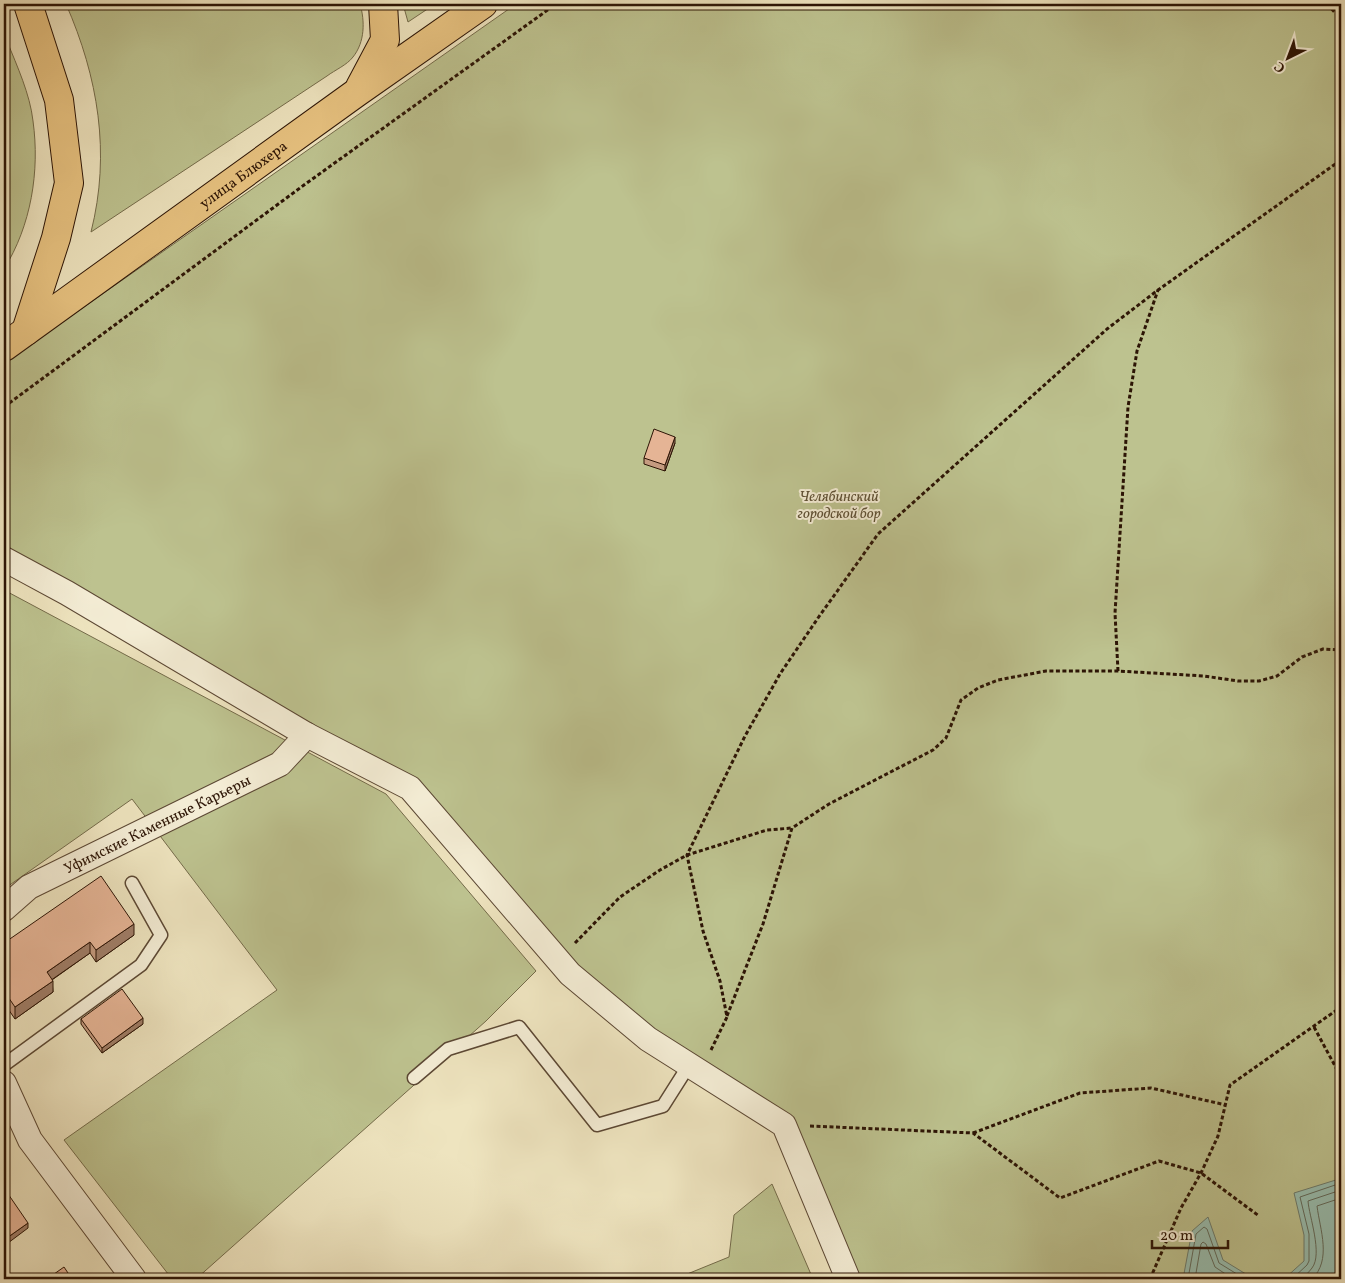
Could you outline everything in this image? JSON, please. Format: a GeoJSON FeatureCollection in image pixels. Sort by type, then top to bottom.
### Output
{"type":"FeatureCollection","features":[{"type":"Feature","properties":{"kind":"main road"},"geometry":{"type":"LineString","coordinates":[[26,331],[56,238],[69,183],[60,100],[28,4]]}},
{"type":"Feature","properties":{"kind":"main road"},"geometry":{"type":"LineString","coordinates":[[356,93],[385,40],[384,4]]}},
{"type":"Feature","properties":{"kind":"main road","name":"улица Блюхера"},"geometry":{"type":"LineString","coordinates":[[4,347],[356,93],[483,4]]}},
{"type":"Feature","properties":{"kind":"street"},"geometry":{"type":"LineString","coordinates":[[4,559],[76,598],[307,735],[410,788],[570,974],[648,1039],[784,1125],[848,1279]]}},
{"type":"Feature","properties":{"kind":"street","name":"Уфимские Каменные Карьеры"},"geometry":{"type":"LineString","coordinates":[[4,909],[29,888],[280,764],[307,735]]}},
{"type":"Feature","properties":{"kind":"street"},"geometry":{"type":"LineString","coordinates":[[4,1083],[30,1140],[134,1279]]}},
{"type":"Feature","properties":{"kind":"lane"},"geometry":{"type":"LineString","coordinates":[[4,1065],[141,965],[162,935],[132,883]]}},
{"type":"Feature","properties":{"kind":"lane"},"geometry":{"type":"LineString","coordinates":[[414,1078],[448,1049],[519,1027],[597,1125],[663,1106],[695,1069]]}},
{"type":"Feature","properties":{"kind":"path"},"geometry":{"type":"LineString","coordinates":[[4,407],[304,185],[556,4]]}},
{"type":"Feature","properties":{"kind":"path"},"geometry":{"type":"LineString","coordinates":[[1327,4],[1341,19]]}},
{"type":"Feature","properties":{"kind":"path"},"geometry":{"type":"LineString","coordinates":[[727,1017],[720,981],[703,931],[687,855],[746,736],[780,674],[878,534],[1100,335],[1158,290],[1341,160]]}},
{"type":"Feature","properties":{"kind":"path"},"geometry":{"type":"LineString","coordinates":[[1118,671],[1115,613],[1128,407],[1137,351],[1158,290]]}},
{"type":"Feature","properties":{"kind":"path"},"geometry":{"type":"LineString","coordinates":[[558,960],[620,897],[660,870],[687,855],[767,830],[792,828],[829,804],[933,750],[946,738],[961,700],[978,688],[998,680],[1046,671],[1118,671],[1259,681],[1277,676],[1302,657],[1323,649],[1341,650]]}},
{"type":"Feature","properties":{"kind":"path"},"geometry":{"type":"LineString","coordinates":[[695,1069],[727,1017],[763,924],[792,828]]}},
{"type":"Feature","properties":{"kind":"path"},"geometry":{"type":"LineString","coordinates":[[1150,1279],[1181,1208],[1202,1173],[1218,1136],[1230,1085],[1341,1007]]}},
{"type":"Feature","properties":{"kind":"path"},"geometry":{"type":"LineString","coordinates":[[1314,1027],[1341,1077]]}},
{"type":"Feature","properties":{"kind":"path"},"geometry":{"type":"LineString","coordinates":[[784,1125],[973,1133],[1080,1093],[1152,1088],[1226,1105]]}},
{"type":"Feature","properties":{"kind":"path"},"geometry":{"type":"LineString","coordinates":[[973,1133],[1060,1198],[1159,1161],[1202,1173],[1259,1216]]}},
{"type":"Feature","properties":{"kind":"green space"},"geometry":{"type":"Polygon","coordinates":[[[66,4],[360,4],[363,17],[363,31],[357,51],[344,65],[91,232],[97,203],[100,173],[98,116],[86,59],[66,4]]]}},
{"type":"Feature","properties":{"kind":"green space"},"geometry":{"type":"Polygon","coordinates":[[[403,4],[435,4],[408,22],[403,4]]]}},
{"type":"Feature","properties":{"kind":"green space","name":"Челябинский городской бор"},"geometry":{"type":"Polygon","coordinates":[[[516,4],[1341,4],[1341,1279],[861,1279],[786,1117],[651,1033],[578,966],[416,784],[4,554],[4,363],[516,4]]]}},
{"type":"Feature","properties":{"kind":"green space"},"geometry":{"type":"Polygon","coordinates":[[[4,37],[19,70],[29,101],[35,140],[35,159],[34,178],[27,216],[21,235],[4,269],[4,37]]]}},
{"type":"Feature","properties":{"kind":"green space"},"geometry":{"type":"Polygon","coordinates":[[[4,590],[386,794],[536,971],[486,1021],[196,1279],[172,1279],[64,1140],[277,990],[132,799],[4,889],[4,590]]]}},
{"type":"Feature","properties":{"kind":"green space"},"geometry":{"type":"Polygon","coordinates":[[[772,1184],[813,1279],[675,1279],[729,1257],[734,1215],[772,1184]]]}},
{"type":"Feature","properties":{"kind":"water"},"geometry":{"type":"Polygon","coordinates":[[[1341,1177],[1341,1279],[1284,1279],[1304,1261],[1304,1235],[1294,1193],[1341,1177]]]}},
{"type":"Feature","properties":{"kind":"water"},"geometry":{"type":"Polygon","coordinates":[[[1208,1217],[1223,1260],[1254,1279],[1183,1279],[1192,1231],[1208,1217]]]}},
{"type":"Feature","properties":{"kind":"building"},"geometry":{"type":"Polygon","coordinates":[[[654,429],[675,437],[665,465],[644,458],[654,429]]]}},
{"type":"Feature","properties":{"kind":"building"},"geometry":{"type":"Polygon","coordinates":[[[101,876],[134,924],[96,950],[90,942],[47,972],[53,981],[15,1007],[4,991],[4,943],[101,876]]]}},
{"type":"Feature","properties":{"kind":"building"},"geometry":{"type":"Polygon","coordinates":[[[122,989],[143,1018],[102,1048],[81,1019],[122,989]]]}},
{"type":"Feature","properties":{"kind":"building"},"geometry":{"type":"Polygon","coordinates":[[[4,1188],[28,1223],[4,1240],[4,1188]]]}},
{"type":"Feature","properties":{"kind":"building"},"geometry":{"type":"Polygon","coordinates":[[[64,1267],[72,1279],[47,1279],[64,1267]]]}}]}
